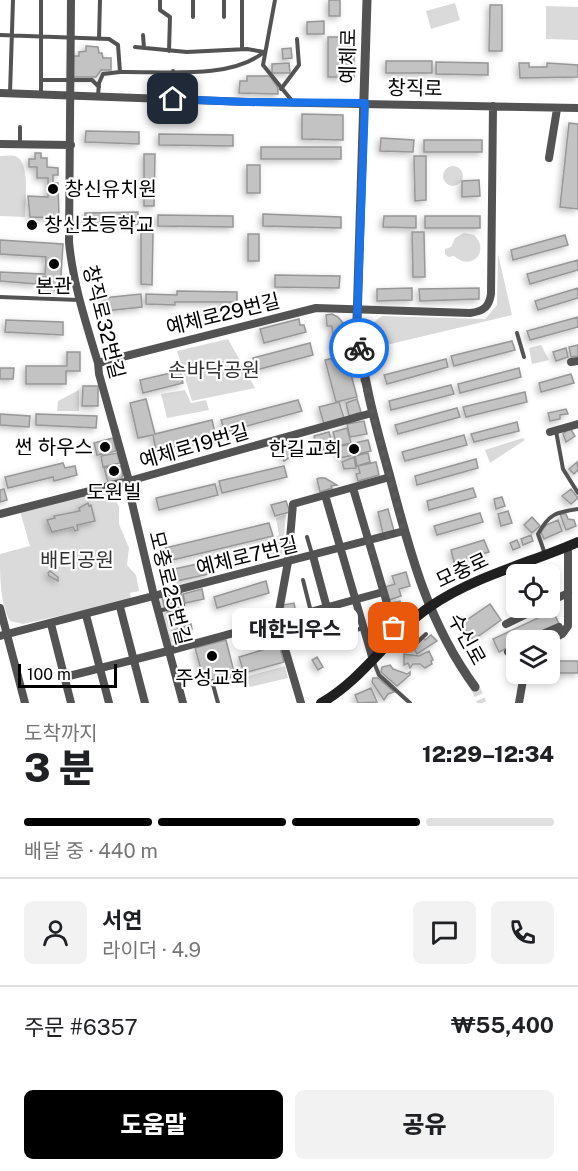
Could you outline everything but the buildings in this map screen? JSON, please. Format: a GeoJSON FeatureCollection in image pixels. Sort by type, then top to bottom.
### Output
{"type":"FeatureCollection","features":[{"type":"Feature","properties":{"kind":"main road","name":"모충로"},"geometry":{"type":"LineString","coordinates":[[321,703],[335,695],[430,606],[466,586],[573,544]]}},
{"type":"Feature","properties":{"kind":"street","name":"창직로32번길"},"geometry":{"type":"LineString","coordinates":[[71,0],[69,38],[71,145],[69,242],[71,263],[129,481]]}},
{"type":"Feature","properties":{"kind":"street","name":"예체로"},"geometry":{"type":"LineString","coordinates":[[367,0],[357,309],[360,361],[404,531],[424,595],[430,606]]}},
{"type":"Feature","properties":{"kind":"street","name":"창직로"},"geometry":{"type":"LineString","coordinates":[[0,93],[578,108]]}},
{"type":"Feature","properties":{"kind":"street","name":"예체로29번길"},"geometry":{"type":"LineString","coordinates":[[98,363],[316,308],[481,312],[489,304],[491,294],[493,106]]}},
{"type":"Feature","properties":{"kind":"street"},"geometry":{"type":"LineString","coordinates":[[549,158],[556,109]]}},
{"type":"Feature","properties":{"kind":"street"},"geometry":{"type":"LineString","coordinates":[[0,144],[71,145]]}},
{"type":"Feature","properties":{"kind":"street","name":"예체로19번길"},"geometry":{"type":"LineString","coordinates":[[0,514],[129,481],[372,413]]}},
{"type":"Feature","properties":{"kind":"street"},"geometry":{"type":"LineString","coordinates":[[553,431],[578,424]]}},
{"type":"Feature","properties":{"kind":"street"},"geometry":{"type":"LineString","coordinates":[[301,703],[277,622],[288,562],[293,504],[390,477]]}},
{"type":"Feature","properties":{"kind":"street","name":"모충로25번길"},"geometry":{"type":"LineString","coordinates":[[129,481],[128,486],[154,596],[183,703]]}},
{"type":"Feature","properties":{"kind":"street"},"geometry":{"type":"LineString","coordinates":[[353,488],[398,635]]}},
{"type":"Feature","properties":{"kind":"street"},"geometry":{"type":"LineString","coordinates":[[325,495],[373,660]]}},
{"type":"Feature","properties":{"kind":"street","name":"예체로7번길"},"geometry":{"type":"LineString","coordinates":[[4,635],[120,607],[154,596],[404,531]]}},
{"type":"Feature","properties":{"kind":"street"},"geometry":{"type":"LineString","coordinates":[[560,635],[568,626],[568,593],[573,544]]}},
{"type":"Feature","properties":{"kind":"street","name":"예체로7번길"},"geometry":{"type":"LineString","coordinates":[[313,556],[327,608]]}},
{"type":"Feature","properties":{"kind":"street"},"geometry":{"type":"LineString","coordinates":[[65,677],[383,592]]}},
{"type":"Feature","properties":{"kind":"street"},"geometry":{"type":"LineString","coordinates":[[560,597],[568,593]]}},
{"type":"Feature","properties":{"kind":"street","name":"수신로"},"geometry":{"type":"LineString","coordinates":[[430,606],[461,669],[475,687]]}},
{"type":"Feature","properties":{"kind":"street"},"geometry":{"type":"LineString","coordinates":[[120,607],[145,703]]}},
{"type":"Feature","properties":{"kind":"street"},"geometry":{"type":"LineString","coordinates":[[0,608],[4,635],[25,703]]}},
{"type":"Feature","properties":{"kind":"street"},"geometry":{"type":"LineString","coordinates":[[86,615],[109,703]]}},
{"type":"Feature","properties":{"kind":"street"},"geometry":{"type":"LineString","coordinates":[[506,624],[518,618]]}},
{"type":"Feature","properties":{"kind":"street"},"geometry":{"type":"LineString","coordinates":[[51,624],[71,703]]}},
{"type":"Feature","properties":{"kind":"street"},"geometry":{"type":"LineString","coordinates":[[551,630],[558,627]]}},
{"type":"Feature","properties":{"kind":"street"},"geometry":{"type":"LineString","coordinates":[[519,703],[522,684]]}},
{"type":"Feature","properties":{"kind":"lane"},"geometry":{"type":"LineString","coordinates":[[10,93],[13,0]]}},
{"type":"Feature","properties":{"kind":"lane"},"geometry":{"type":"LineString","coordinates":[[40,0],[41,94]]}},
{"type":"Feature","properties":{"kind":"lane"},"geometry":{"type":"LineString","coordinates":[[99,39],[100,0]]}},
{"type":"Feature","properties":{"kind":"lane"},"geometry":{"type":"LineString","coordinates":[[160,0],[160,10],[170,16],[169,51]]}},
{"type":"Feature","properties":{"kind":"lane"},"geometry":{"type":"LineString","coordinates":[[193,0],[193,16]]}},
{"type":"Feature","properties":{"kind":"lane"},"geometry":{"type":"LineString","coordinates":[[224,0],[224,17]]}},
{"type":"Feature","properties":{"kind":"lane"},"geometry":{"type":"LineString","coordinates":[[242,0],[242,49]]}},
{"type":"Feature","properties":{"kind":"lane"},"geometry":{"type":"LineString","coordinates":[[275,0],[263,65],[294,102]]}},
{"type":"Feature","properties":{"kind":"lane"},"geometry":{"type":"LineString","coordinates":[[143,34],[144,48]]}},
{"type":"Feature","properties":{"kind":"lane"},"geometry":{"type":"LineString","coordinates":[[0,35],[109,39],[118,45],[120,72]]}},
{"type":"Feature","properties":{"kind":"lane"},"geometry":{"type":"LineString","coordinates":[[281,88],[299,65],[297,39]]}},
{"type":"Feature","properties":{"kind":"lane"},"geometry":{"type":"LineString","coordinates":[[135,47],[186,52],[242,49],[264,52]]}},
{"type":"Feature","properties":{"kind":"lane"},"geometry":{"type":"LineString","coordinates":[[98,97],[103,74],[108,72],[208,71],[236,66],[255,59],[264,52]]}},
{"type":"Feature","properties":{"kind":"lane"},"geometry":{"type":"LineString","coordinates":[[173,71],[173,99]]}},
{"type":"Feature","properties":{"kind":"lane"},"geometry":{"type":"LineString","coordinates":[[41,80],[92,80],[99,87]]}},
{"type":"Feature","properties":{"kind":"lane"},"geometry":{"type":"LineString","coordinates":[[20,127],[20,144]]}},
{"type":"Feature","properties":{"kind":"lane"},"geometry":{"type":"LineString","coordinates":[[0,297],[79,300]]}},
{"type":"Feature","properties":{"kind":"lane"},"geometry":{"type":"LineString","coordinates":[[517,333],[524,357]]}},
{"type":"Feature","properties":{"kind":"lane"},"geometry":{"type":"LineString","coordinates":[[553,431],[563,469],[578,493]]}},
{"type":"Feature","properties":{"kind":"lane"},"geometry":{"type":"LineString","coordinates":[[546,555],[538,534],[541,529],[556,513],[578,509]]}},
{"type":"Feature","properties":{"kind":"lane","name":"예체로7번길"},"geometry":{"type":"LineString","coordinates":[[308,537],[313,556]]}},
{"type":"Feature","properties":{"kind":"lane"},"geometry":{"type":"LineString","coordinates":[[303,580],[321,638]]}},
{"type":"Feature","properties":{"kind":"lane"},"geometry":{"type":"LineString","coordinates":[[158,611],[183,605]]}},
{"type":"Feature","properties":{"kind":"lane"},"geometry":{"type":"LineString","coordinates":[[339,635],[363,628]]}},
{"type":"Feature","properties":{"kind":"lane"},"geometry":{"type":"LineString","coordinates":[[398,635],[411,648],[426,634]]}},
{"type":"Feature","properties":{"kind":"lane"},"geometry":{"type":"LineString","coordinates":[[373,660],[379,675],[410,703]]}},
{"type":"Feature","properties":{"kind":"lane"},"geometry":{"type":"LineString","coordinates":[[212,681],[218,703]]}},
{"type":"Feature","properties":{"kind":"green space"},"geometry":{"type":"Polygon","coordinates":[[[455,3],[460,20],[431,29],[426,11],[455,3]]]}},
{"type":"Feature","properties":{"kind":"green space"},"geometry":{"type":"Polygon","coordinates":[[[546,6],[578,7],[578,40],[546,39],[546,6]]]}},
{"type":"Feature","properties":{"kind":"green space"},"geometry":{"type":"Polygon","coordinates":[[[0,156],[15,156],[23,166],[26,184],[25,217],[0,216],[0,156]]]}},
{"type":"Feature","properties":{"kind":"green space"},"geometry":{"type":"Polygon","coordinates":[[[453,166],[460,169],[463,176],[460,183],[453,186],[446,183],[443,176],[446,169],[453,166]]]}},
{"type":"Feature","properties":{"kind":"green space"},"geometry":{"type":"Polygon","coordinates":[[[464,233],[474,235],[480,247],[477,258],[467,262],[445,254],[445,249],[451,247],[455,238],[464,233]]]}},
{"type":"Feature","properties":{"kind":"green space"},"geometry":{"type":"Polygon","coordinates":[[[498,254],[512,315],[378,347],[376,345],[374,322],[382,316],[485,319],[497,305],[498,254]]]}},
{"type":"Feature","properties":{"kind":"green space","name":"손바닥공원"},"geometry":{"type":"Polygon","coordinates":[[[228,339],[255,388],[192,401],[177,351],[228,339]]]}},
{"type":"Feature","properties":{"kind":"green space"},"geometry":{"type":"Polygon","coordinates":[[[541,345],[549,360],[532,364],[529,348],[541,345]]]}},
{"type":"Feature","properties":{"kind":"green space"},"geometry":{"type":"Polygon","coordinates":[[[79,390],[79,411],[57,411],[58,401],[79,390]]]}},
{"type":"Feature","properties":{"kind":"green space"},"geometry":{"type":"Polygon","coordinates":[[[185,390],[191,403],[206,400],[209,410],[167,418],[161,394],[185,390]]]}},
{"type":"Feature","properties":{"kind":"green space"},"geometry":{"type":"Polygon","coordinates":[[[523,438],[525,440],[490,463],[485,450],[523,438]]]}},
{"type":"Feature","properties":{"kind":"green space","name":"배티공원"},"geometry":{"type":"Polygon","coordinates":[[[112,491],[119,507],[119,524],[129,548],[127,565],[136,575],[139,591],[130,593],[131,600],[23,624],[10,621],[2,598],[0,554],[30,546],[20,511],[112,491]]]}},
{"type":"Feature","properties":{"kind":"green space"},"geometry":{"type":"Polygon","coordinates":[[[286,514],[282,556],[266,560],[265,557],[272,552],[271,543],[279,535],[276,518],[286,514]]]}},
{"type":"Feature","properties":{"kind":"green space"},"geometry":{"type":"Polygon","coordinates":[[[285,666],[288,678],[250,687],[245,677],[285,666]]]}},
{"type":"Feature","properties":{"kind":"tunnel"},"geometry":{"type":"LineString","coordinates":[[475,687],[482,703]]}},
{"type":"Feature","properties":{"kind":"way so far"},"geometry":{"type":"LineString","coordinates":[[359,348],[370,407],[404,531],[368,541],[394,628]]}},
{"type":"Feature","properties":{"kind":"place","name":"창신유치원"},"geometry":{"type":"Point","coordinates":[53,189]}},
{"type":"Feature","properties":{"kind":"place","name":"창신초등학교"},"geometry":{"type":"Point","coordinates":[32,225]}},
{"type":"Feature","properties":{"kind":"place","name":"본관"},"geometry":{"type":"Point","coordinates":[54,264]}},
{"type":"Feature","properties":{"kind":"place","name":"썬 하우스"},"geometry":{"type":"Point","coordinates":[105,447]}},
{"type":"Feature","properties":{"kind":"place","name":"한길교회"},"geometry":{"type":"Point","coordinates":[354,449]}},
{"type":"Feature","properties":{"kind":"place","name":"도원빌"},"geometry":{"type":"Point","coordinates":[114,471]}},
{"type":"Feature","properties":{"kind":"place","name":"대한늬우스"},"geometry":{"type":"Point","coordinates":[394,628]}},
{"type":"Feature","properties":{"kind":"place","name":"주성교회"},"geometry":{"type":"Point","coordinates":[212,656]}},
{"type":"Feature","properties":{"kind":"route"},"geometry":{"type":"LineString","coordinates":[[173,99],[365,103],[357,321],[359,348]]}}]}
